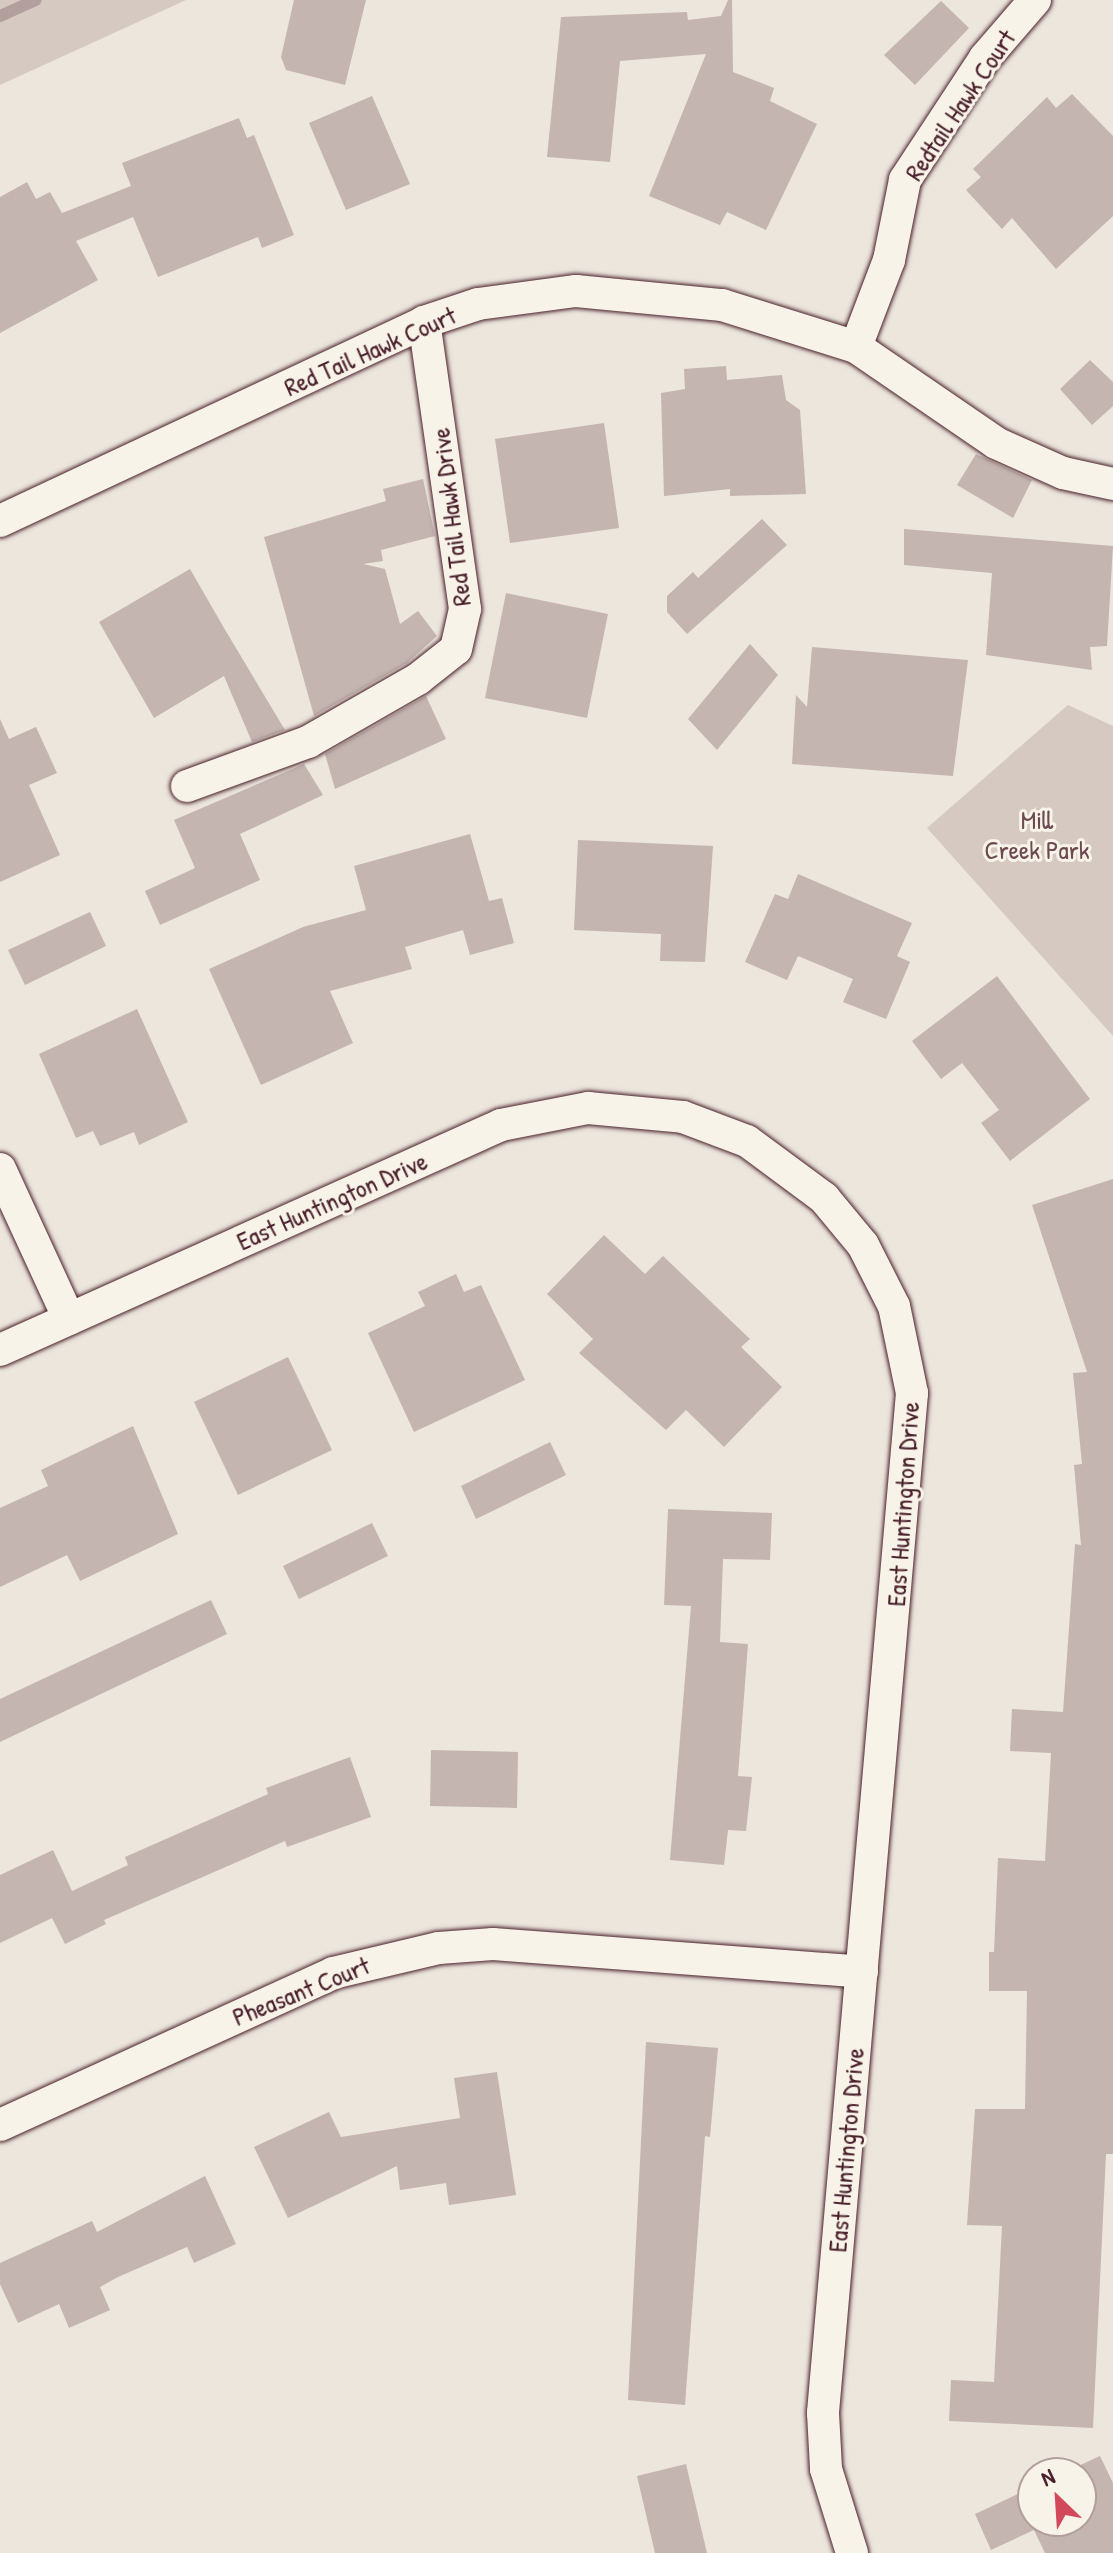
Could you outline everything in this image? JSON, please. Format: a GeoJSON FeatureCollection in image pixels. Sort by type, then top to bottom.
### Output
{"type":"FeatureCollection","features":[{"type":"Feature","properties":{"kind":"street","name":"Redtail Hawk Court"},"geometry":{"type":"LineString","coordinates":[[856,347],[889,260],[905,180],[985,58],[1035,0]]}},
{"type":"Feature","properties":{"kind":"street","name":"Red Tail Hawk Court"},"geometry":{"type":"LineString","coordinates":[[0,521],[424,322],[478,304],[542,293],[608,293],[722,305],[856,347]]}},
{"type":"Feature","properties":{"kind":"street","name":"Red Tail Hawk Drive"},"geometry":{"type":"LineString","coordinates":[[187,786],[308,742],[418,679],[456,649],[465,609],[424,322]]}},
{"type":"Feature","properties":{"kind":"street"},"geometry":{"type":"LineString","coordinates":[[856,347],[996,443],[1063,473],[1113,484]]}},
{"type":"Feature","properties":{"kind":"street","name":"East Huntington Drive"},"geometry":{"type":"LineString","coordinates":[[0,1350],[527,1118],[615,1108],[683,1117],[747,1141],[812,1188],[847,1223],[880,1274],[903,1332],[912,1393],[823,2413],[826,2469],[852,2553]]}},
{"type":"Feature","properties":{"kind":"street"},"geometry":{"type":"LineString","coordinates":[[0,1169],[69,1319]]}},
{"type":"Feature","properties":{"kind":"street","name":"Pheasant Court"},"geometry":{"type":"LineString","coordinates":[[0,2125],[333,1973],[439,1948],[493,1944],[862,1972]]}},
{"type":"Feature","properties":{"kind":"green space"},"geometry":{"type":"Polygon","coordinates":[[[0,0],[186,0],[0,85],[0,0]]]}},
{"type":"Feature","properties":{"kind":"green space","name":"Mill Creek Park"},"geometry":{"type":"Polygon","coordinates":[[[1068,705],[1113,726],[1113,1036],[927,828],[1068,705]]]}},
{"type":"Feature","properties":{"kind":"building"},"geometry":{"type":"Polygon","coordinates":[[[294,0],[366,0],[345,85],[286,70],[281,57],[294,0]]]}},
{"type":"Feature","properties":{"kind":"building"},"geometry":{"type":"Polygon","coordinates":[[[728,0],[732,0],[733,72],[774,88],[770,101],[817,124],[766,230],[727,212],[720,225],[649,196],[706,54],[620,61],[610,162],[547,157],[561,17],[687,12],[688,20],[721,16],[728,0]]]}},
{"type":"Feature","properties":{"kind":"building"},"geometry":{"type":"Polygon","coordinates":[[[941,1],[969,28],[915,85],[884,55],[941,1]]]}},
{"type":"Feature","properties":{"kind":"building"},"geometry":{"type":"Polygon","coordinates":[[[1072,94],[1113,136],[1113,216],[1056,269],[1012,218],[1002,229],[966,190],[981,177],[973,169],[1047,97],[1056,108],[1072,94]]]}},
{"type":"Feature","properties":{"kind":"building"},"geometry":{"type":"Polygon","coordinates":[[[372,96],[410,184],[346,210],[309,123],[372,96]]]}},
{"type":"Feature","properties":{"kind":"building"},"geometry":{"type":"Polygon","coordinates":[[[239,118],[247,138],[254,135],[294,235],[262,248],[258,237],[158,277],[133,217],[76,241],[98,280],[0,333],[0,197],[27,182],[36,199],[50,192],[62,213],[131,186],[122,163],[239,118]]]}},
{"type":"Feature","properties":{"kind":"building"},"geometry":{"type":"Polygon","coordinates":[[[1090,360],[1113,382],[1113,406],[1092,425],[1060,389],[1090,360]]]}},
{"type":"Feature","properties":{"kind":"building"},"geometry":{"type":"Polygon","coordinates":[[[726,366],[727,380],[782,375],[786,400],[800,410],[806,494],[730,496],[730,489],[664,496],[661,393],[685,389],[684,369],[726,366]]]}},
{"type":"Feature","properties":{"kind":"building"},"geometry":{"type":"Polygon","coordinates":[[[604,423],[619,528],[510,543],[495,439],[604,423]]]}},
{"type":"Feature","properties":{"kind":"building"},"geometry":{"type":"Polygon","coordinates":[[[976,454],[1032,480],[1013,518],[957,485],[976,454]]]}},
{"type":"Feature","properties":{"kind":"building"},"geometry":{"type":"Polygon","coordinates":[[[423,479],[435,536],[381,550],[383,561],[363,564],[385,569],[400,624],[418,611],[437,636],[407,663],[314,716],[264,537],[386,501],[383,489],[423,479]]]}},
{"type":"Feature","properties":{"kind":"building"},"geometry":{"type":"Polygon","coordinates":[[[762,519],[787,545],[687,634],[667,612],[667,596],[693,572],[698,578],[762,519]]]}},
{"type":"Feature","properties":{"kind":"building"},"geometry":{"type":"Polygon","coordinates":[[[904,529],[1113,546],[1107,646],[1090,647],[1092,670],[986,655],[992,573],[904,565],[904,529]]]}},
{"type":"Feature","properties":{"kind":"building"},"geometry":{"type":"Polygon","coordinates":[[[190,569],[285,730],[252,742],[224,676],[154,718],[99,622],[190,569]]]}},
{"type":"Feature","properties":{"kind":"building"},"geometry":{"type":"Polygon","coordinates":[[[506,593],[608,614],[587,718],[485,698],[506,593]]]}},
{"type":"Feature","properties":{"kind":"building"},"geometry":{"type":"Polygon","coordinates":[[[750,644],[778,675],[717,750],[688,719],[750,644]]]}},
{"type":"Feature","properties":{"kind":"building"},"geometry":{"type":"Polygon","coordinates":[[[812,647],[968,660],[953,776],[792,764],[796,695],[807,707],[812,647]]]}},
{"type":"Feature","properties":{"kind":"building"},"geometry":{"type":"Polygon","coordinates":[[[426,696],[446,739],[335,789],[325,754],[426,696]]]}},
{"type":"Feature","properties":{"kind":"building"},"geometry":{"type":"Polygon","coordinates":[[[0,719],[9,739],[36,727],[57,773],[29,785],[60,855],[0,882],[0,719]]]}},
{"type":"Feature","properties":{"kind":"building"},"geometry":{"type":"Polygon","coordinates":[[[304,764],[323,795],[240,834],[260,880],[160,925],[145,891],[195,868],[174,820],[304,764]]]}},
{"type":"Feature","properties":{"kind":"building"},"geometry":{"type":"Polygon","coordinates":[[[470,834],[489,901],[502,898],[514,943],[470,955],[463,930],[405,947],[412,969],[330,991],[353,1043],[261,1085],[209,969],[303,927],[366,910],[354,866],[470,834]]]}},
{"type":"Feature","properties":{"kind":"building"},"geometry":{"type":"Polygon","coordinates":[[[578,840],[713,846],[705,962],[660,961],[661,934],[574,930],[578,840]]]}},
{"type":"Feature","properties":{"kind":"building"},"geometry":{"type":"Polygon","coordinates":[[[798,874],[912,923],[897,956],[910,962],[886,1019],[843,1002],[853,979],[798,956],[787,980],[745,962],[775,894],[788,899],[798,874]]]}},
{"type":"Feature","properties":{"kind":"building"},"geometry":{"type":"Polygon","coordinates":[[[90,912],[106,946],[25,985],[8,950],[90,912]]]}},
{"type":"Feature","properties":{"kind":"building"},"geometry":{"type":"Polygon","coordinates":[[[997,976],[1090,1099],[1010,1161],[981,1123],[999,1110],[962,1063],[941,1079],[912,1041],[997,976]]]}},
{"type":"Feature","properties":{"kind":"building"},"geometry":{"type":"Polygon","coordinates":[[[137,1009],[188,1122],[139,1145],[134,1132],[100,1146],[93,1131],[76,1138],[39,1054],[137,1009]]]}},
{"type":"Feature","properties":{"kind":"building"},"geometry":{"type":"Polygon","coordinates":[[[1113,1179],[1113,2154],[1106,2154],[1093,2428],[949,2421],[951,2380],[994,2382],[1002,2226],[967,2225],[975,2109],[1025,2109],[1027,1991],[989,1991],[989,1952],[994,1952],[998,1858],[1045,1861],[1051,1753],[1010,1751],[1012,1709],[1063,1712],[1075,1544],[1081,1545],[1074,1465],[1082,1464],[1073,1373],[1087,1372],[1032,1205],[1113,1179]]]}},
{"type":"Feature","properties":{"kind":"building"},"geometry":{"type":"Polygon","coordinates":[[[604,1235],[645,1274],[663,1256],[750,1339],[741,1347],[782,1387],[724,1447],[686,1410],[666,1430],[579,1353],[593,1339],[547,1294],[604,1235]]]}},
{"type":"Feature","properties":{"kind":"building"},"geometry":{"type":"Polygon","coordinates":[[[456,1274],[464,1292],[481,1285],[525,1380],[414,1432],[368,1333],[425,1306],[418,1292],[456,1274]]]}},
{"type":"Feature","properties":{"kind":"building"},"geometry":{"type":"Polygon","coordinates":[[[288,1357],[332,1450],[238,1495],[194,1402],[288,1357]]]}},
{"type":"Feature","properties":{"kind":"building"},"geometry":{"type":"Polygon","coordinates":[[[133,1426],[178,1534],[80,1581],[67,1555],[0,1587],[0,1508],[48,1486],[41,1470],[133,1426]]]}},
{"type":"Feature","properties":{"kind":"building"},"geometry":{"type":"Polygon","coordinates":[[[550,1442],[566,1475],[476,1519],[461,1486],[550,1442]]]}},
{"type":"Feature","properties":{"kind":"building"},"geometry":{"type":"Polygon","coordinates":[[[668,1509],[772,1513],[770,1560],[723,1559],[720,1642],[748,1644],[738,1776],[752,1777],[746,1831],[728,1830],[724,1865],[670,1860],[691,1606],[664,1605],[668,1509]]]}},
{"type":"Feature","properties":{"kind":"building"},"geometry":{"type":"Polygon","coordinates":[[[372,1523],[388,1556],[299,1599],[283,1566],[372,1523]]]}},
{"type":"Feature","properties":{"kind":"building"},"geometry":{"type":"Polygon","coordinates":[[[211,1600],[227,1634],[0,1742],[0,1699],[211,1600]]]}},
{"type":"Feature","properties":{"kind":"building"},"geometry":{"type":"Polygon","coordinates":[[[431,1750],[518,1752],[517,1808],[430,1806],[431,1750]]]}},
{"type":"Feature","properties":{"kind":"building"},"geometry":{"type":"Polygon","coordinates":[[[350,1757],[371,1817],[287,1847],[285,1841],[104,1920],[106,1924],[65,1944],[52,1918],[0,1943],[0,1875],[53,1850],[72,1891],[128,1865],[125,1857],[268,1794],[266,1788],[350,1757]]]}},
{"type":"Feature","properties":{"kind":"building"},"geometry":{"type":"Polygon","coordinates":[[[646,2042],[718,2048],[710,2137],[705,2136],[685,2405],[628,2400],[646,2042]]]}},
{"type":"Feature","properties":{"kind":"building"},"geometry":{"type":"Polygon","coordinates":[[[497,2072],[516,2195],[449,2205],[446,2183],[400,2190],[397,2166],[288,2218],[254,2147],[329,2112],[341,2137],[460,2118],[454,2078],[497,2072]]]}},
{"type":"Feature","properties":{"kind":"building"},"geometry":{"type":"Polygon","coordinates":[[[205,2176],[236,2244],[194,2263],[187,2247],[118,2277],[100,2287],[110,2310],[69,2328],[59,2304],[18,2323],[0,2284],[0,2263],[92,2221],[97,2232],[205,2176]]]}},
{"type":"Feature","properties":{"kind":"building"},"geometry":{"type":"Polygon","coordinates":[[[1100,2456],[1113,2483],[1113,2553],[1045,2553],[1037,2537],[1097,2537],[1097,2457],[1100,2456]]]}},
{"type":"Feature","properties":{"kind":"building"},"geometry":{"type":"Polygon","coordinates":[[[686,2464],[707,2553],[655,2553],[637,2476],[686,2464]]]}},
{"type":"Feature","properties":{"kind":"building"},"geometry":{"type":"Polygon","coordinates":[[[1017,2494],[1019,2537],[991,2550],[975,2514],[1017,2494]]]}},
{"type":"Feature","properties":{"kind":"waterway"},"geometry":{"type":"LineString","coordinates":[[0,16],[36,0]]}}]}
